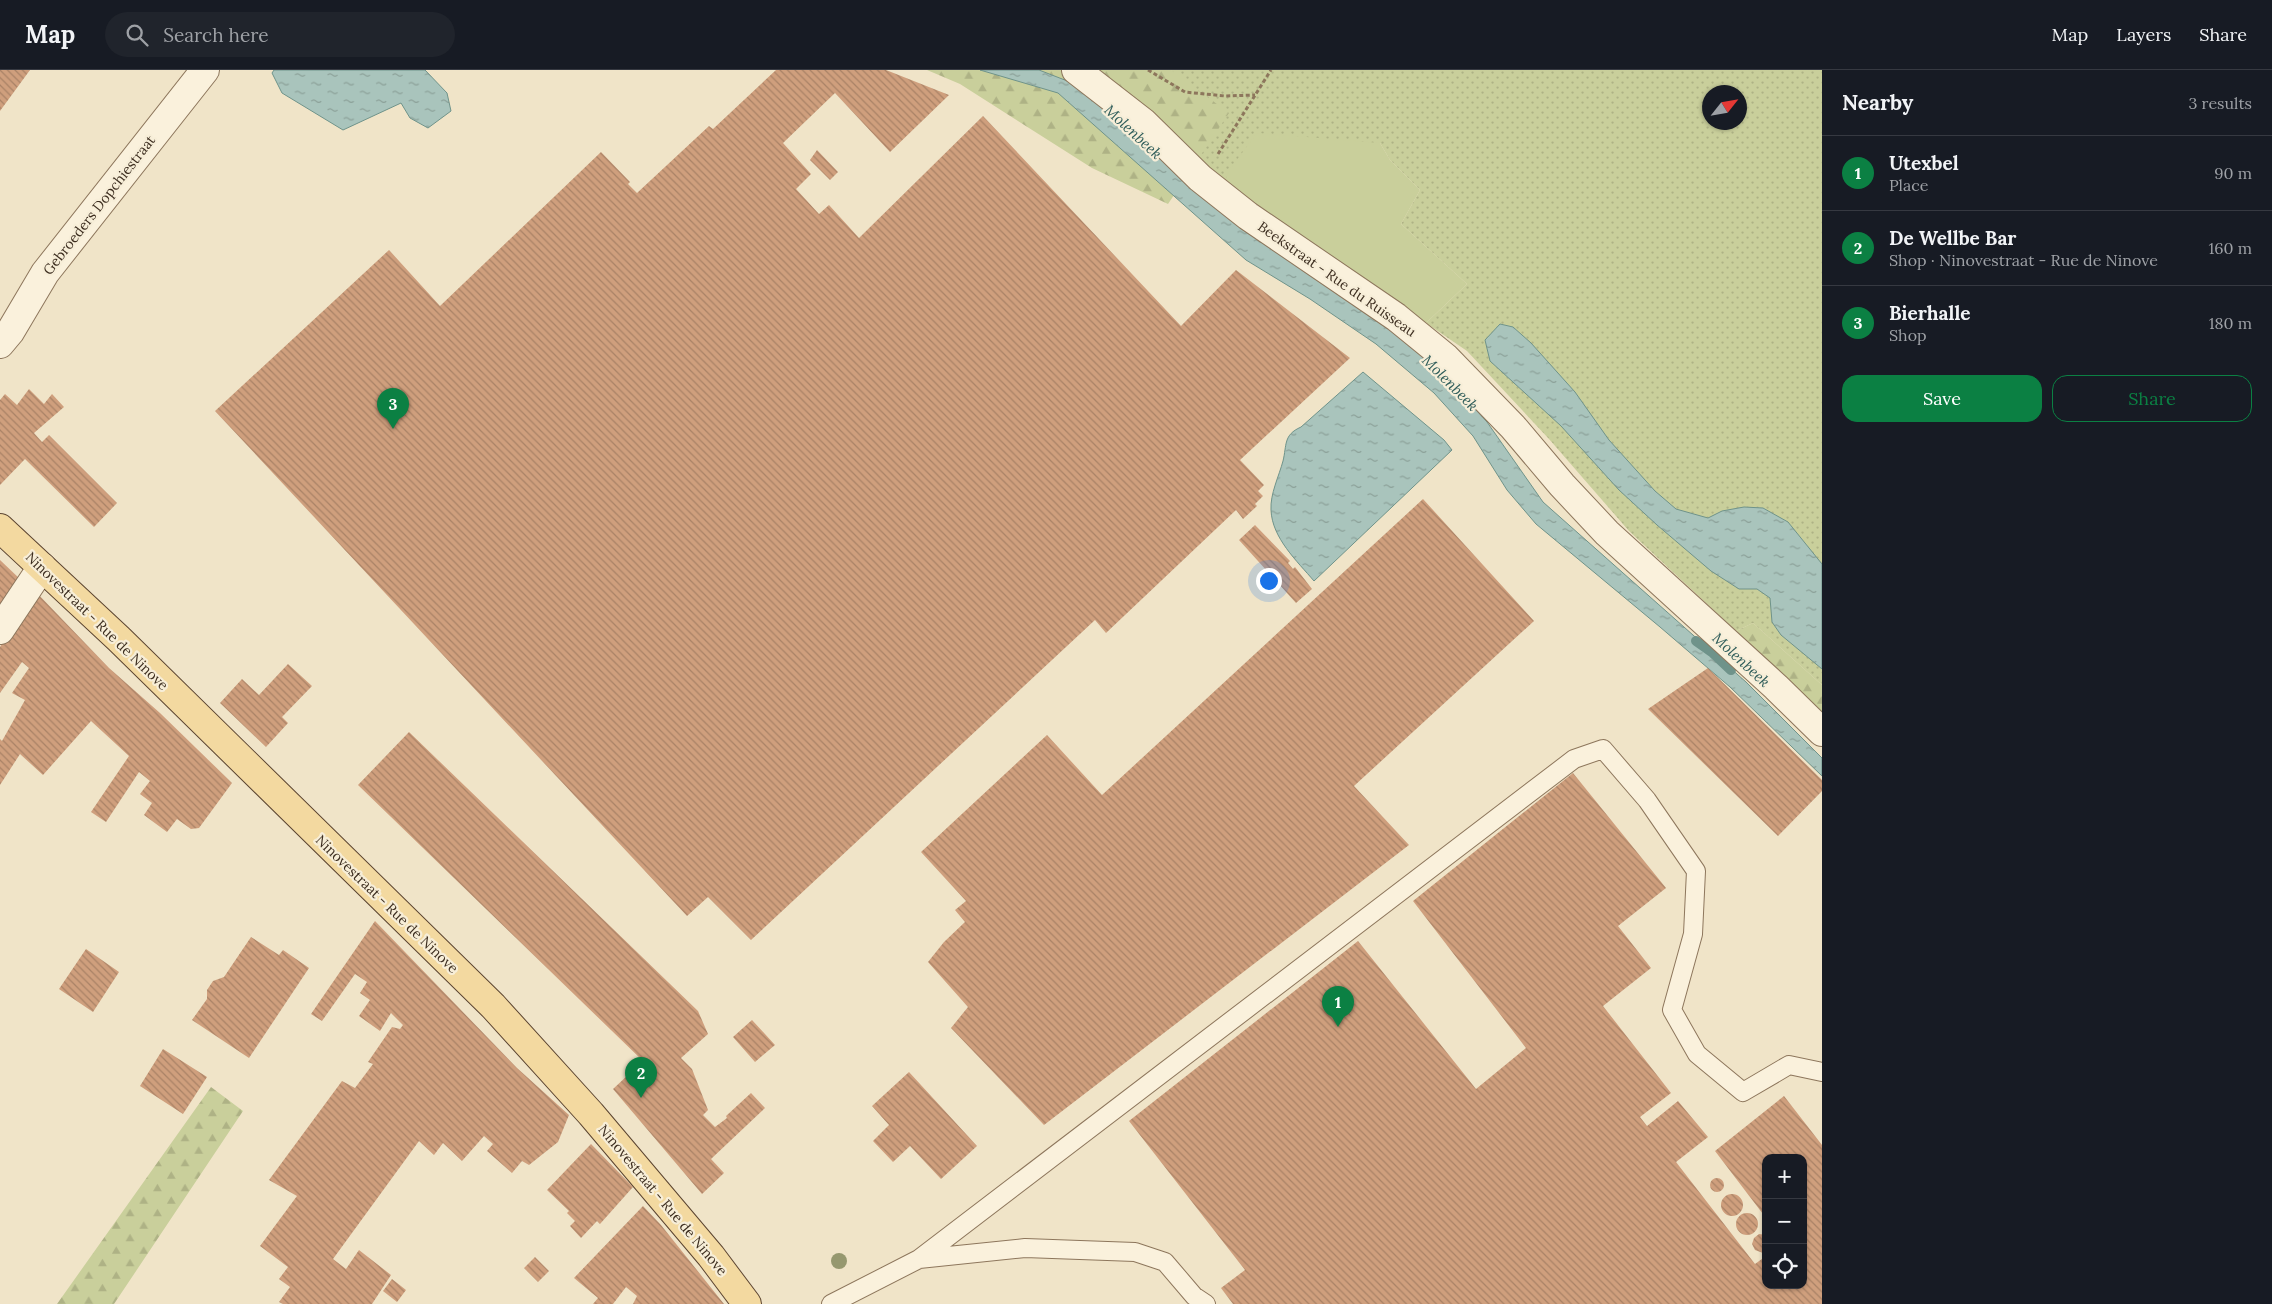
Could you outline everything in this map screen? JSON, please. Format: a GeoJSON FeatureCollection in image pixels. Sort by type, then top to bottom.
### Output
{"type":"FeatureCollection","features":[{"type":"Feature","properties":{"kind":"main road","name":"Ninovestraat - Rue de Ninove"},"geometry":{"type":"LineString","coordinates":[[0,528],[119,639],[493,1006],[591,1114],[711,1256],[747,1304]]}},
{"type":"Feature","properties":{"kind":"street","name":"Gebroeders Dopchiestraat"},"geometry":{"type":"LineString","coordinates":[[0,344],[10,332],[44,273],[205,70]]}},
{"type":"Feature","properties":{"kind":"street","name":"Beekstraat - Rue du Ruisseau"},"geometry":{"type":"LineString","coordinates":[[1076,70],[1143,122],[1200,178],[1248,216],[1396,317],[1445,357],[1513,427],[1562,485],[1607,533],[1727,641],[1822,732]]}},
{"type":"Feature","properties":{"kind":"street"},"geometry":{"type":"LineString","coordinates":[[0,630],[42,568]]}},
{"type":"Feature","properties":{"kind":"lane"},"geometry":{"type":"LineString","coordinates":[[831,1304],[918,1259],[1574,759],[1603,749],[1647,800],[1696,871],[1693,934],[1672,1010],[1697,1054],[1743,1092],[1789,1065],[1822,1072]]}},
{"type":"Feature","properties":{"kind":"lane"},"geometry":{"type":"LineString","coordinates":[[918,1259],[1025,1248],[1135,1252],[1165,1262],[1194,1296],[1206,1304]]}},
{"type":"Feature","properties":{"kind":"path"},"geometry":{"type":"LineString","coordinates":[[1148,70],[1185,92],[1225,96],[1255,95]]}},
{"type":"Feature","properties":{"kind":"path"},"geometry":{"type":"LineString","coordinates":[[1200,178],[1211,165],[1271,70]]}},
{"type":"Feature","properties":{"kind":"green space"},"geometry":{"type":"Polygon","coordinates":[[[927,70],[1171,70],[1229,113],[1168,204],[1092,168],[960,84],[927,70]]]}},
{"type":"Feature","properties":{"kind":"green space"},"geometry":{"type":"Polygon","coordinates":[[[1171,70],[1822,70],[1822,685],[1753,623],[1736,631],[1629,531],[1549,439],[1467,351],[1426,323],[1467,284],[1401,224],[1420,190],[1390,160],[1380,143],[1223,185],[1199,160],[1171,70]]]}},
{"type":"Feature","properties":{"kind":"green space"},"geometry":{"type":"Polygon","coordinates":[[[1257,133],[1380,143],[1390,160],[1420,190],[1401,224],[1467,284],[1426,323],[1329,261],[1223,185],[1230,169],[1257,133]]]}},
{"type":"Feature","properties":{"kind":"green space"},"geometry":{"type":"Polygon","coordinates":[[[1753,623],[1822,685],[1822,713],[1736,631],[1753,623]]]}},
{"type":"Feature","properties":{"kind":"green space"},"geometry":{"type":"Polygon","coordinates":[[[211,1087],[243,1111],[114,1304],[57,1304],[211,1087]]]}},
{"type":"Feature","properties":{"kind":"water"},"geometry":{"type":"Polygon","coordinates":[[[274,70],[425,70],[447,93],[451,111],[428,128],[410,118],[401,103],[343,130],[282,93],[272,73],[274,70]]]}},
{"type":"Feature","properties":{"kind":"water"},"geometry":{"type":"Polygon","coordinates":[[[980,70],[1039,70],[1088,89],[1180,176],[1241,226],[1291,262],[1382,321],[1437,367],[1487,422],[1543,502],[1746,682],[1822,758],[1822,776],[1730,687],[1536,524],[1507,490],[1473,436],[1434,393],[1376,344],[1310,299],[1246,260],[1058,93],[980,70]]]}},
{"type":"Feature","properties":{"kind":"water"},"geometry":{"type":"Polygon","coordinates":[[[1500,324],[1513,327],[1531,343],[1575,392],[1609,440],[1655,491],[1676,509],[1708,518],[1722,511],[1744,507],[1763,508],[1788,522],[1822,564],[1822,669],[1781,635],[1772,622],[1770,598],[1757,589],[1739,589],[1711,571],[1619,490],[1561,426],[1490,361],[1485,340],[1500,324]]]}},
{"type":"Feature","properties":{"kind":"water"},"geometry":{"type":"Polygon","coordinates":[[[1363,372],[1444,440],[1452,450],[1314,581],[1286,548],[1276,530],[1271,510],[1273,491],[1283,461],[1288,437],[1291,433],[1301,427],[1363,372]]]}},
{"type":"Feature","properties":{"kind":"building"},"geometry":{"type":"Polygon","coordinates":[[[0,70],[30,70],[0,111],[0,70]]]}},
{"type":"Feature","properties":{"kind":"building"},"geometry":{"type":"Polygon","coordinates":[[[776,70],[886,70],[949,95],[890,152],[835,93],[783,143],[811,174],[796,189],[819,214],[829,205],[859,238],[983,116],[1181,326],[1236,270],[1350,358],[1240,460],[1264,485],[1258,491],[1263,496],[1255,504],[1257,506],[1243,519],[1236,510],[1106,633],[1095,620],[751,940],[708,897],[687,916],[215,411],[389,250],[440,306],[601,152],[630,182],[628,184],[637,193],[709,126],[713,129],[776,70]]]}},
{"type":"Feature","properties":{"kind":"building"},"geometry":{"type":"Polygon","coordinates":[[[817,150],[838,172],[830,180],[810,160],[817,150]]]}},
{"type":"Feature","properties":{"kind":"building"},"geometry":{"type":"Polygon","coordinates":[[[29,389],[44,404],[52,394],[64,407],[34,433],[42,442],[49,435],[117,503],[94,527],[25,459],[0,485],[0,400],[5,394],[17,405],[29,389]]]}},
{"type":"Feature","properties":{"kind":"building"},"geometry":{"type":"Polygon","coordinates":[[[1423,499],[1534,621],[1354,786],[1409,845],[1044,1125],[951,1028],[968,1007],[928,962],[944,942],[965,922],[955,910],[966,901],[921,852],[1047,735],[1102,795],[1423,499]]]}},
{"type":"Feature","properties":{"kind":"building"},"geometry":{"type":"Polygon","coordinates":[[[1255,525],[1290,561],[1288,563],[1293,569],[1295,567],[1312,589],[1296,603],[1239,540],[1255,525]]]}},
{"type":"Feature","properties":{"kind":"building"},"geometry":{"type":"Polygon","coordinates":[[[0,560],[21,580],[0,604],[0,560]]]}},
{"type":"Feature","properties":{"kind":"building"},"geometry":{"type":"Polygon","coordinates":[[[35,591],[109,668],[160,713],[232,783],[199,828],[191,829],[177,819],[167,832],[144,815],[152,803],[140,794],[150,781],[139,772],[106,822],[91,812],[129,756],[91,721],[43,775],[20,754],[0,785],[0,739],[2,741],[25,700],[12,693],[29,668],[22,662],[0,693],[0,647],[35,591]]]}},
{"type":"Feature","properties":{"kind":"building"},"geometry":{"type":"Polygon","coordinates":[[[288,664],[312,686],[282,717],[288,723],[266,747],[220,703],[242,679],[259,695],[288,664]]]}},
{"type":"Feature","properties":{"kind":"building"},"geometry":{"type":"Polygon","coordinates":[[[1708,668],[1822,780],[1822,791],[1778,836],[1648,709],[1708,668]]]}},
{"type":"Feature","properties":{"kind":"building"},"geometry":{"type":"Polygon","coordinates":[[[409,732],[698,1011],[708,1034],[681,1058],[692,1069],[708,1110],[703,1115],[715,1127],[727,1118],[726,1116],[751,1093],[765,1108],[711,1159],[724,1173],[702,1194],[613,1089],[643,1061],[358,785],[409,732]]]}},
{"type":"Feature","properties":{"kind":"building"},"geometry":{"type":"Polygon","coordinates":[[[1573,773],[1666,888],[1618,926],[1651,968],[1603,1006],[1671,1093],[1640,1117],[1647,1126],[1678,1101],[1708,1137],[1676,1162],[1755,1264],[1762,1259],[1762,1289],[1807,1289],[1807,1154],[1762,1154],[1762,1213],[1715,1151],[1784,1096],[1822,1145],[1822,1304],[1233,1304],[1221,1288],[1245,1270],[1129,1121],[1358,941],[1476,1089],[1526,1048],[1413,901],[1573,773]]]}},
{"type":"Feature","properties":{"kind":"building"},"geometry":{"type":"Polygon","coordinates":[[[375,921],[517,1068],[569,1115],[558,1142],[529,1165],[522,1161],[512,1173],[487,1151],[493,1144],[484,1136],[462,1161],[443,1143],[434,1155],[419,1141],[333,1259],[346,1269],[359,1250],[391,1275],[372,1304],[283,1304],[279,1302],[290,1287],[279,1279],[288,1267],[260,1246],[297,1196],[269,1180],[342,1081],[355,1088],[373,1064],[368,1062],[392,1027],[400,1029],[403,1025],[391,1013],[380,1031],[359,1016],[370,1000],[360,993],[367,982],[355,974],[322,1021],[311,1014],[375,921]]]}},
{"type":"Feature","properties":{"kind":"building"},"geometry":{"type":"Polygon","coordinates":[[[251,937],[279,955],[283,950],[309,968],[249,1058],[192,1020],[207,999],[207,990],[213,981],[224,977],[251,937]]]}},
{"type":"Feature","properties":{"kind":"building"},"geometry":{"type":"Polygon","coordinates":[[[86,949],[119,972],[93,1012],[59,989],[86,949]]]}},
{"type":"Feature","properties":{"kind":"building"},"geometry":{"type":"Polygon","coordinates":[[[752,1020],[775,1045],[755,1062],[733,1037],[752,1020]]]}},
{"type":"Feature","properties":{"kind":"building"},"geometry":{"type":"Polygon","coordinates":[[[163,1049],[207,1077],[183,1114],[140,1086],[163,1049]]]}},
{"type":"Feature","properties":{"kind":"building"},"geometry":{"type":"Polygon","coordinates":[[[909,1072],[977,1146],[941,1179],[910,1146],[893,1162],[873,1141],[889,1125],[872,1106],[909,1072]]]}},
{"type":"Feature","properties":{"kind":"building"},"geometry":{"type":"Polygon","coordinates":[[[591,1144],[633,1187],[600,1224],[597,1221],[581,1238],[570,1226],[575,1221],[567,1213],[569,1211],[547,1190],[591,1144]]]}},
{"type":"Feature","properties":{"kind":"building"},"geometry":{"type":"Polygon","coordinates":[[[1717,1178],[1722,1180],[1724,1185],[1722,1190],[1717,1192],[1712,1190],[1710,1185],[1712,1180],[1717,1178]]]}},
{"type":"Feature","properties":{"kind":"building"},"geometry":{"type":"Polygon","coordinates":[[[1732,1194],[1740,1197],[1743,1205],[1740,1213],[1732,1216],[1724,1213],[1721,1205],[1724,1197],[1732,1194]]]}},
{"type":"Feature","properties":{"kind":"building"},"geometry":{"type":"Polygon","coordinates":[[[643,1206],[661,1225],[724,1304],[633,1304],[637,1296],[626,1287],[613,1304],[593,1304],[598,1298],[574,1278],[643,1206]]]}},
{"type":"Feature","properties":{"kind":"building"},"geometry":{"type":"Polygon","coordinates":[[[1747,1213],[1755,1216],[1758,1224],[1755,1232],[1747,1235],[1739,1232],[1736,1224],[1739,1216],[1747,1213]]]}},
{"type":"Feature","properties":{"kind":"building"},"geometry":{"type":"Polygon","coordinates":[[[1759,1234],[1762,1234],[1762,1253],[1755,1250],[1752,1244],[1754,1238],[1759,1234]]]}},
{"type":"Feature","properties":{"kind":"building"},"geometry":{"type":"Polygon","coordinates":[[[535,1257],[549,1271],[538,1282],[524,1268],[535,1257]]]}},
{"type":"Feature","properties":{"kind":"building"},"geometry":{"type":"Polygon","coordinates":[[[392,1279],[406,1290],[397,1302],[383,1291],[392,1279]]]}},
{"type":"Feature","properties":{"kind":"waterway","name":"Molenbeek"},"geometry":{"type":"LineString","coordinates":[[1696,641],[1713,653],[1731,670]]}},
{"type":"Feature","properties":{"kind":"place","name":"Bierhalle"},"geometry":{"type":"Point","coordinates":[393,429]}},
{"type":"Feature","properties":{"kind":"place","name":"Utexbel"},"geometry":{"type":"Point","coordinates":[1338,1027]}},
{"type":"Feature","properties":{"kind":"place","name":"De Wellbe Bar"},"geometry":{"type":"Point","coordinates":[641,1098]}}]}
